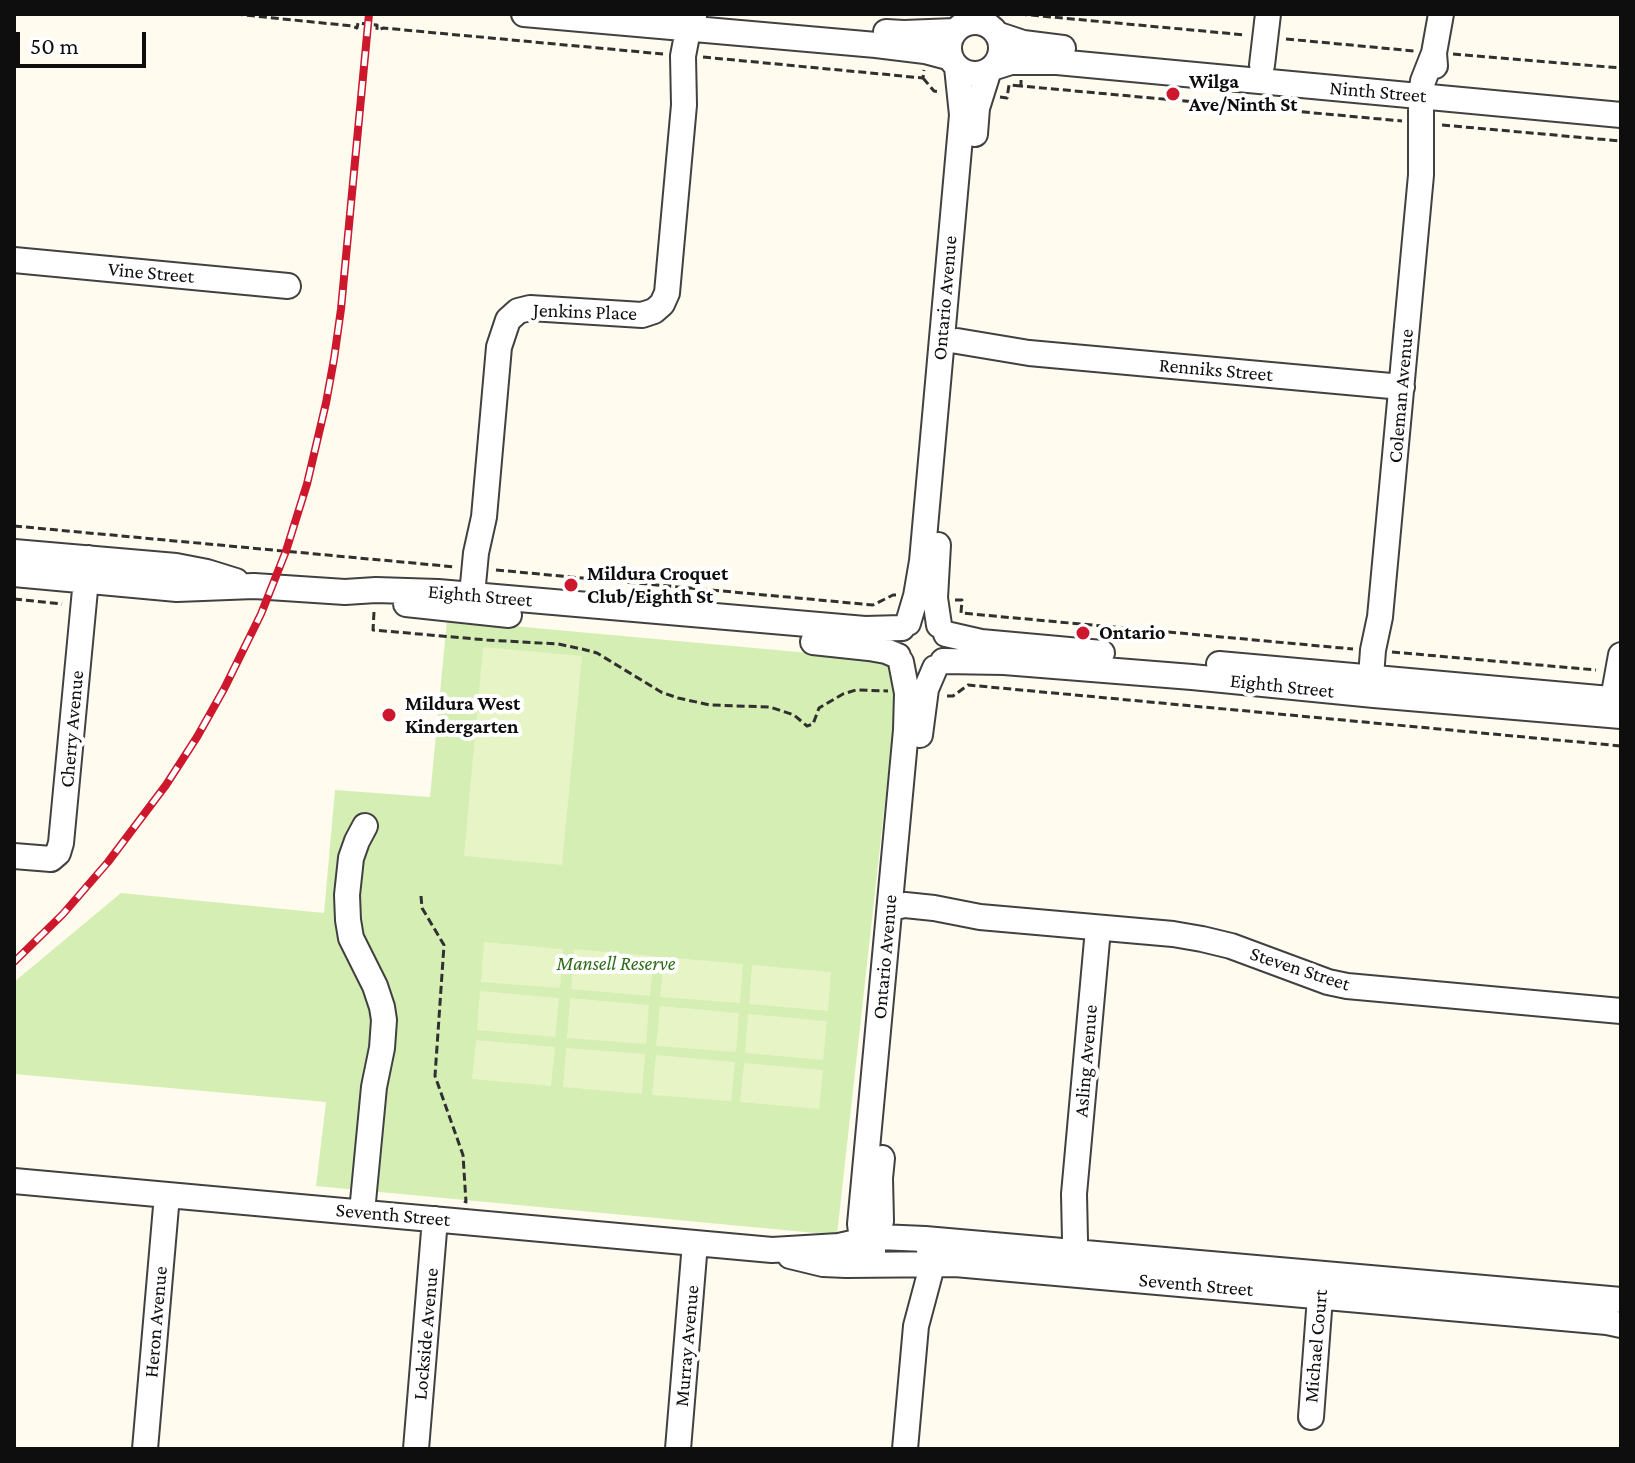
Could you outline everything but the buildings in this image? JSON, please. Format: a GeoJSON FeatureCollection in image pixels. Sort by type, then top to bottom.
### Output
{"type":"FeatureCollection","features":[{"type":"Feature","properties":{"kind":"street"},"geometry":{"type":"LineString","coordinates":[[524,14],[688,22],[904,33],[976,21],[994,25],[1002,44],[998,61],[990,69],[972,74],[925,51],[688,22]]}},
{"type":"Feature","properties":{"kind":"street","name":"Coleman Avenue"},"geometry":{"type":"LineString","coordinates":[[1376,684],[1428,89],[1443,53],[1441,14]]}},
{"type":"Feature","properties":{"kind":"street","name":"Jenkins Place"},"geometry":{"type":"LineString","coordinates":[[478,595],[479,569],[486,554],[484,517],[499,347],[508,320],[518,311],[530,308],[642,315],[662,304],[667,293],[684,105],[697,57],[688,22]]}},
{"type":"Feature","properties":{"kind":"street"},"geometry":{"type":"LineString","coordinates":[[954,63],[949,44],[964,22]]}},
{"type":"Feature","properties":{"kind":"street","name":"Ninth Street"},"geometry":{"type":"LineString","coordinates":[[994,25],[1023,43],[1049,47],[1262,65],[1621,115]]}},
{"type":"Feature","properties":{"kind":"street"},"geometry":{"type":"LineString","coordinates":[[1262,65],[1267,26]]}},
{"type":"Feature","properties":{"kind":"street","name":"Ninth Street"},"geometry":{"type":"LineString","coordinates":[[990,69],[1011,62],[1057,62],[1428,89],[1621,99]]}},
{"type":"Feature","properties":{"kind":"street","name":"Ontario Avenue"},"geometry":{"type":"LineString","coordinates":[[942,630],[926,597],[922,561],[962,115],[954,63]]}},
{"type":"Feature","properties":{"kind":"street","name":"Ontario Avenue"},"geometry":{"type":"LineString","coordinates":[[905,626],[926,597],[936,562],[977,108],[990,69]]}},
{"type":"Feature","properties":{"kind":"street","name":"Vine Street"},"geometry":{"type":"LineString","coordinates":[[14,260],[288,286]]}},
{"type":"Feature","properties":{"kind":"street","name":"Renniks Street"},"geometry":{"type":"LineString","coordinates":[[956,347],[1402,387]]}},
{"type":"Feature","properties":{"kind":"street","name":"Eighth Street"},"geometry":{"type":"LineString","coordinates":[[14,552],[177,589],[254,586],[345,592],[422,591],[865,629],[905,626]]}},
{"type":"Feature","properties":{"kind":"street","name":"Eighth Street"},"geometry":{"type":"LineString","coordinates":[[14,574],[87,570]]}},
{"type":"Feature","properties":{"kind":"street","name":"Cherry Avenue"},"geometry":{"type":"LineString","coordinates":[[14,856],[51,859],[58,853],[61,843],[87,570]]}},
{"type":"Feature","properties":{"kind":"street","name":"Eighth Street"},"geometry":{"type":"LineString","coordinates":[[345,592],[439,609],[839,644],[886,651],[900,659]]}},
{"type":"Feature","properties":{"kind":"street"},"geometry":{"type":"LineString","coordinates":[[924,619],[942,630],[948,648],[939,664],[921,671],[914,670],[900,659],[896,641],[905,626],[924,619]]}},
{"type":"Feature","properties":{"kind":"street","name":"Eighth Street"},"geometry":{"type":"LineString","coordinates":[[942,630],[981,642],[1618,708]]}},
{"type":"Feature","properties":{"kind":"street","name":"Ontario Avenue"},"geometry":{"type":"LineString","coordinates":[[900,659],[916,694]]}},
{"type":"Feature","properties":{"kind":"street","name":"Eighth Street"},"geometry":{"type":"LineString","coordinates":[[939,664],[971,660],[1192,677],[1376,684]]}},
{"type":"Feature","properties":{"kind":"street"},"geometry":{"type":"LineString","coordinates":[[1618,708],[1619,663]]}},
{"type":"Feature","properties":{"kind":"street","name":"Ontario Avenue"},"geometry":{"type":"LineString","coordinates":[[871,1251],[860,1224],[900,910],[906,730],[916,694],[939,664]]}},
{"type":"Feature","properties":{"kind":"street"},"geometry":{"type":"LineString","coordinates":[[362,1212],[384,1020],[375,986],[351,938],[348,920],[351,858],[365,826]]}},
{"type":"Feature","properties":{"kind":"street","name":"Steven Street"},"geometry":{"type":"LineString","coordinates":[[900,910],[1173,934],[1231,946],[1328,982],[1347,986],[1621,1011]]}},
{"type":"Feature","properties":{"kind":"street","name":"Asling Avenue"},"geometry":{"type":"LineString","coordinates":[[1067,1259],[1063,1239],[1074,1194],[1098,929]]}},
{"type":"Feature","properties":{"kind":"street","name":"Seventh Street"},"geometry":{"type":"LineString","coordinates":[[14,1181],[772,1250],[839,1246],[921,1264],[1067,1259]]}},
{"type":"Feature","properties":{"kind":"street","name":"Heron Avenue"},"geometry":{"type":"LineString","coordinates":[[145,1449],[167,1195]]}},
{"type":"Feature","properties":{"kind":"street","name":"Lockside Avenue"},"geometry":{"type":"LineString","coordinates":[[416,1449],[435,1219]]}},
{"type":"Feature","properties":{"kind":"street"},"geometry":{"type":"LineString","coordinates":[[905,1449],[916,1326],[930,1278],[921,1264],[925,1239]]}},
{"type":"Feature","properties":{"kind":"street","name":"Seventh Street"},"geometry":{"type":"LineString","coordinates":[[871,1251],[925,1239],[1067,1259],[1321,1286],[1621,1325]]}},
{"type":"Feature","properties":{"kind":"street","name":"Murray Avenue"},"geometry":{"type":"LineString","coordinates":[[678,1449],[695,1243]]}},
{"type":"Feature","properties":{"kind":"street","name":"Seventh Street"},"geometry":{"type":"LineString","coordinates":[[1321,1286],[1621,1300]]}},
{"type":"Feature","properties":{"kind":"street","name":"Michael Court"},"geometry":{"type":"LineString","coordinates":[[1311,1417],[1321,1286]]}},
{"type":"Feature","properties":{"kind":"path"},"geometry":{"type":"LineString","coordinates":[[235,14],[357,28],[358,23],[377,25],[377,30],[383,28],[697,57]]}},
{"type":"Feature","properties":{"kind":"path"},"geometry":{"type":"LineString","coordinates":[[1019,14],[1267,26],[1443,53],[1621,68]]}},
{"type":"Feature","properties":{"kind":"path"},"geometry":{"type":"LineString","coordinates":[[1443,125],[1621,141]]}},
{"type":"Feature","properties":{"kind":"path"},"geometry":{"type":"LineString","coordinates":[[14,526],[873,605],[893,595],[962,600],[961,613],[1378,651],[1619,663]]}},
{"type":"Feature","properties":{"kind":"path"},"geometry":{"type":"LineString","coordinates":[[455,637],[558,644],[582,649],[597,653],[661,692],[678,698],[710,705],[770,707],[794,715],[807,726],[813,724],[819,708],[856,690],[953,696],[968,685],[1621,746]]}},
{"type":"Feature","properties":{"kind":"path"},"geometry":{"type":"LineString","coordinates":[[421,896],[422,908],[444,945],[435,1076],[463,1155],[466,1202],[452,1200]]}},
{"type":"Feature","properties":{"kind":"green space","name":"Mansell Reserve"},"geometry":{"type":"Polygon","coordinates":[[[447,620],[875,659],[890,665],[898,684],[837,1235],[316,1186],[326,1102],[14,1074],[14,982],[121,893],[324,913],[335,790],[430,797],[447,620]]]}},
{"type":"Feature","properties":{"kind":"green space"},"geometry":{"type":"Polygon","coordinates":[[[483,647],[582,656],[562,865],[464,856],[483,647]]]}},
{"type":"Feature","properties":{"kind":"green space"},"geometry":{"type":"Polygon","coordinates":[[[484,942],[563,949],[560,988],[481,982],[484,942]]]}},
{"type":"Feature","properties":{"kind":"green space"},"geometry":{"type":"Polygon","coordinates":[[[574,949],[654,956],[650,996],[571,989],[574,949]]]}},
{"type":"Feature","properties":{"kind":"green space"},"geometry":{"type":"Polygon","coordinates":[[[664,957],[743,964],[740,1003],[660,997],[664,957]]]}},
{"type":"Feature","properties":{"kind":"green space"},"geometry":{"type":"Polygon","coordinates":[[[752,965],[831,972],[828,1011],[749,1004],[752,965]]]}},
{"type":"Feature","properties":{"kind":"green space"},"geometry":{"type":"Polygon","coordinates":[[[480,991],[559,998],[555,1037],[477,1030],[480,991]]]}},
{"type":"Feature","properties":{"kind":"green space"},"geometry":{"type":"Polygon","coordinates":[[[570,998],[649,1005],[646,1044],[567,1038],[570,998]]]}},
{"type":"Feature","properties":{"kind":"green space"},"geometry":{"type":"Polygon","coordinates":[[[660,1006],[739,1013],[736,1052],[656,1046],[660,1006]]]}},
{"type":"Feature","properties":{"kind":"green space"},"geometry":{"type":"Polygon","coordinates":[[[748,1014],[827,1021],[823,1060],[745,1053],[748,1014]]]}},
{"type":"Feature","properties":{"kind":"green space"},"geometry":{"type":"Polygon","coordinates":[[[476,1040],[555,1047],[551,1086],[472,1079],[476,1040]]]}},
{"type":"Feature","properties":{"kind":"green space"},"geometry":{"type":"Polygon","coordinates":[[[566,1048],[645,1054],[642,1094],[563,1087],[566,1048]]]}},
{"type":"Feature","properties":{"kind":"green space"},"geometry":{"type":"Polygon","coordinates":[[[656,1055],[735,1062],[731,1101],[652,1095],[656,1055]]]}},
{"type":"Feature","properties":{"kind":"green space"},"geometry":{"type":"Polygon","coordinates":[[[744,1063],[823,1070],[819,1109],[740,1102],[744,1063]]]}},
{"type":"Feature","properties":{"kind":"railway"},"geometry":{"type":"LineString","coordinates":[[14,962],[63,914],[108,862],[166,785],[224,689],[261,614],[286,551],[307,484],[334,359],[369,14]]}},
{"type":"Feature","properties":{"kind":"place","name":"Wilga Ave/Ninth St"},"geometry":{"type":"Point","coordinates":[1173,94]}},
{"type":"Feature","properties":{"kind":"place","name":"Mildura Croquet Club/Eighth St"},"geometry":{"type":"Point","coordinates":[571,585]}},
{"type":"Feature","properties":{"kind":"place","name":"Ontario"},"geometry":{"type":"Point","coordinates":[1083,633]}},
{"type":"Feature","properties":{"kind":"place","name":"Mildura West Kindergarten"},"geometry":{"type":"Point","coordinates":[389,715]}}]}
